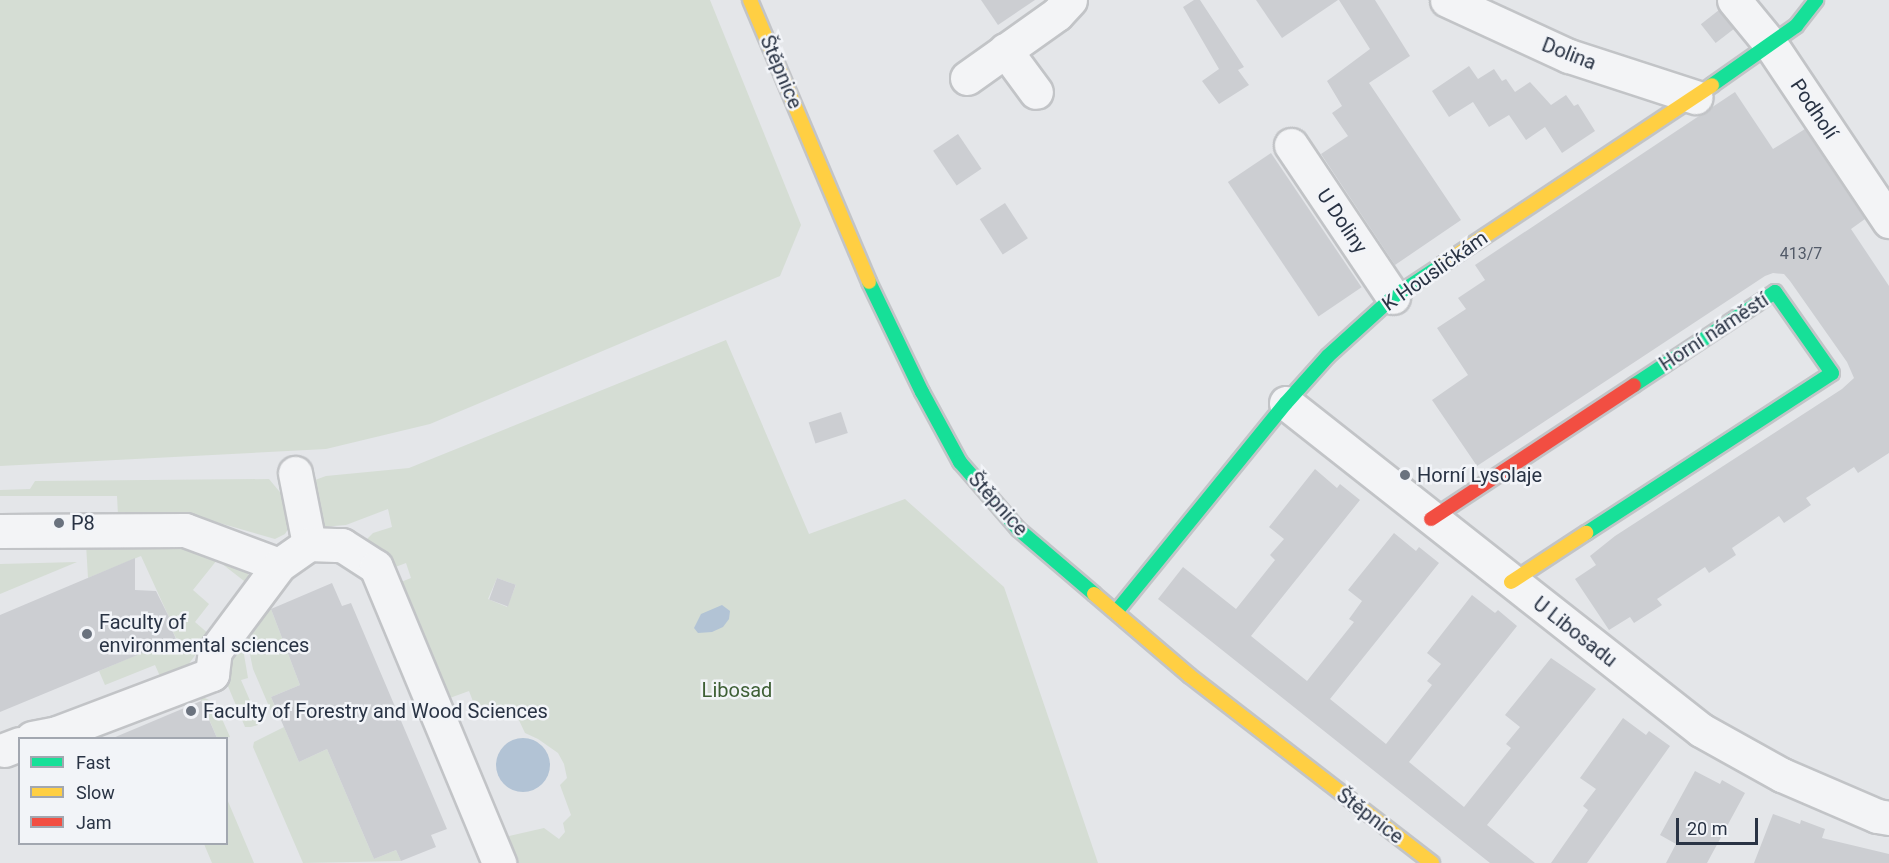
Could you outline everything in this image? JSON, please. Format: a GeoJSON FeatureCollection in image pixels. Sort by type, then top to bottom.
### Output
{"type":"FeatureCollection","features":[{"type":"Feature","properties":{"kind":"street","name":"Štěpnice"},"geometry":{"type":"LineString","coordinates":[[750,0],[861,265],[922,392],[960,462],[1018,529],[1190,676],[1432,863]]}},
{"type":"Feature","properties":{"kind":"street"},"geometry":{"type":"LineString","coordinates":[[967,78],[1057,14],[1070,0]]}},
{"type":"Feature","properties":{"kind":"street","name":"Dolina"},"geometry":{"type":"LineString","coordinates":[[1447,0],[1569,56],[1695,97]]}},
{"type":"Feature","properties":{"kind":"street","name":"Podholí"},"geometry":{"type":"LineString","coordinates":[[1734,0],[1771,45],[1889,221]]}},
{"type":"Feature","properties":{"kind":"street","name":"K Housličkám"},"geometry":{"type":"LineString","coordinates":[[1116,612],[1286,403],[1328,356],[1393,297],[1771,45],[1796,26],[1816,0]]}},
{"type":"Feature","properties":{"kind":"street"},"geometry":{"type":"LineString","coordinates":[[1005,51],[1036,92]]}},
{"type":"Feature","properties":{"kind":"street","name":"U Doliny"},"geometry":{"type":"LineString","coordinates":[[1291,145],[1393,297]]}},
{"type":"Feature","properties":{"kind":"street","name":"Horní náměstí"},"geometry":{"type":"LineString","coordinates":[[1431,519],[1775,292],[1832,373],[1511,582]]}},
{"type":"Feature","properties":{"kind":"street","name":"U Libosadu"},"geometry":{"type":"LineString","coordinates":[[1286,403],[1701,730],[1782,775],[1889,818]]}},
{"type":"Feature","properties":{"kind":"street"},"geometry":{"type":"LineString","coordinates":[[295,473],[309,544]]}},
{"type":"Feature","properties":{"kind":"street"},"geometry":{"type":"LineString","coordinates":[[0,531],[185,530],[279,565]]}},
{"type":"Feature","properties":{"kind":"street"},"geometry":{"type":"LineString","coordinates":[[43,737],[212,674],[215,651],[279,565],[309,544],[342,546],[376,567],[499,863]]}},
{"type":"Feature","properties":{"kind":"green space"},"geometry":{"type":"Polygon","coordinates":[[[0,0],[710,0],[801,225],[780,276],[430,424],[326,449],[0,466],[0,0]]]}},
{"type":"Feature","properties":{"kind":"green space","name":"Libosad"},"geometry":{"type":"Polygon","coordinates":[[[726,340],[809,534],[905,499],[1004,587],[1098,863],[516,863],[505,837],[544,828],[559,839],[565,832],[563,823],[571,815],[560,785],[567,778],[564,764],[558,753],[525,733],[517,716],[509,708],[489,719],[479,717],[469,691],[447,699],[401,582],[411,578],[406,563],[390,569],[386,558],[366,540],[373,533],[392,527],[388,509],[346,525],[322,527],[310,493],[315,480],[326,476],[409,468],[726,340]],[[497,578],[488,599],[507,607],[516,585],[497,578]]]}},
{"type":"Feature","properties":{"kind":"green space"},"geometry":{"type":"Polygon","coordinates":[[[269,479],[284,497],[290,526],[285,534],[275,539],[195,516],[118,515],[117,496],[0,496],[0,490],[30,489],[35,481],[269,479]]]}},
{"type":"Feature","properties":{"kind":"green space"},"geometry":{"type":"Polygon","coordinates":[[[86,544],[187,545],[244,564],[250,579],[248,584],[217,560],[193,590],[209,604],[195,622],[210,635],[177,680],[163,683],[155,665],[105,685],[99,671],[176,638],[172,630],[174,628],[141,556],[88,578],[86,544]]]}},
{"type":"Feature","properties":{"kind":"green space"},"geometry":{"type":"Polygon","coordinates":[[[77,562],[0,594],[0,564],[77,562]]]}},
{"type":"Feature","properties":{"kind":"green space"},"geometry":{"type":"Polygon","coordinates":[[[271,609],[300,685],[271,697],[279,716],[274,718],[253,669],[244,626],[253,615],[271,609]]]}},
{"type":"Feature","properties":{"kind":"green space"},"geometry":{"type":"Polygon","coordinates":[[[240,631],[248,678],[241,680],[259,721],[258,725],[251,727],[245,727],[225,679],[223,655],[240,631]]]}},
{"type":"Feature","properties":{"kind":"green space"},"geometry":{"type":"Polygon","coordinates":[[[199,695],[215,703],[230,737],[217,737],[199,695]]]}},
{"type":"Feature","properties":{"kind":"green space"},"geometry":{"type":"Polygon","coordinates":[[[284,727],[299,762],[327,749],[374,859],[396,850],[401,861],[303,863],[253,747],[254,742],[284,727]]]}},
{"type":"Feature","properties":{"kind":"green space"},"geometry":{"type":"Polygon","coordinates":[[[228,801],[254,863],[212,863],[204,845],[228,845],[228,801]]]}},
{"type":"Feature","properties":{"kind":"water"},"geometry":{"type":"Polygon","coordinates":[[[722,605],[730,611],[729,619],[723,627],[712,632],[698,633],[694,628],[701,614],[722,605]]]}},
{"type":"Feature","properties":{"kind":"water"},"geometry":{"type":"Polygon","coordinates":[[[523,738],[533,740],[542,746],[548,755],[550,765],[548,775],[542,784],[533,790],[523,792],[513,790],[504,784],[498,775],[496,765],[498,755],[504,746],[513,740],[523,738]]]}},
{"type":"Feature","properties":{"kind":"building"},"geometry":{"type":"Polygon","coordinates":[[[981,0],[1035,0],[998,25],[981,0]]]}},
{"type":"Feature","properties":{"kind":"building"},"geometry":{"type":"Polygon","coordinates":[[[1194,0],[1200,0],[1244,67],[1238,70],[1249,85],[1219,104],[1202,81],[1219,69],[1183,7],[1194,0]]]}},
{"type":"Feature","properties":{"kind":"building"},"geometry":{"type":"Polygon","coordinates":[[[1256,0],[1338,0],[1282,38],[1256,0]]]}},
{"type":"Feature","properties":{"kind":"building"},"geometry":{"type":"Polygon","coordinates":[[[1339,0],[1375,0],[1410,56],[1369,83],[1461,220],[1395,265],[1321,154],[1348,136],[1332,113],[1342,106],[1327,81],[1370,49],[1339,0]]]}},
{"type":"Feature","properties":{"kind":"building"},"geometry":{"type":"Polygon","coordinates":[[[1719,10],[1734,29],[1716,43],[1701,24],[1719,10]]]}},
{"type":"Feature","properties":{"kind":"building"},"geometry":{"type":"Polygon","coordinates":[[[1469,66],[1478,79],[1494,69],[1502,81],[1506,79],[1515,92],[1530,82],[1551,105],[1566,95],[1574,106],[1578,104],[1595,131],[1562,153],[1545,127],[1526,140],[1509,115],[1489,127],[1473,102],[1449,117],[1432,91],[1469,66]]]}},
{"type":"Feature","properties":{"kind":"building"},"geometry":{"type":"Polygon","coordinates":[[[1735,92],[1773,149],[1805,129],[1865,219],[1851,229],[1889,286],[1889,453],[1858,473],[1854,467],[1806,498],[1811,505],[1784,523],[1779,516],[1732,548],[1736,555],[1709,573],[1705,567],[1657,599],[1662,605],[1634,623],[1630,617],[1609,630],[1575,579],[1596,565],[1590,556],[1615,536],[1842,389],[1854,378],[1847,362],[1790,281],[1784,274],[1773,273],[1765,276],[1477,466],[1432,400],[1468,375],[1437,328],[1466,309],[1458,298],[1485,280],[1475,265],[1735,92]]]}},
{"type":"Feature","properties":{"kind":"building"},"geometry":{"type":"Polygon","coordinates":[[[958,134],[981,169],[957,186],[933,151],[958,134]]]}},
{"type":"Feature","properties":{"kind":"building"},"geometry":{"type":"Polygon","coordinates":[[[1271,153],[1362,287],[1318,316],[1228,182],[1271,153]]]}},
{"type":"Feature","properties":{"kind":"building"},"geometry":{"type":"Polygon","coordinates":[[[1005,203],[1028,238],[1003,255],[980,219],[1005,203]]]}},
{"type":"Feature","properties":{"kind":"building"},"geometry":{"type":"Polygon","coordinates":[[[841,412],[848,433],[815,443],[809,423],[841,412]]]}},
{"type":"Feature","properties":{"kind":"building"},"geometry":{"type":"Polygon","coordinates":[[[1315,469],[1337,488],[1340,484],[1360,500],[1251,636],[1307,681],[1354,622],[1349,619],[1362,601],[1348,590],[1394,533],[1416,551],[1419,547],[1439,563],[1330,699],[1386,744],[1432,685],[1427,681],[1441,664],[1427,653],[1472,595],[1495,613],[1498,610],[1517,626],[1409,762],[1464,807],[1511,748],[1506,744],[1520,727],[1505,715],[1551,658],[1596,689],[1487,825],[1535,863],[1490,863],[1158,599],[1183,567],[1236,609],[1275,560],[1270,555],[1284,539],[1269,527],[1315,469]]]}},
{"type":"Feature","properties":{"kind":"building","name":"Faculty of environmental sciences"},"geometry":{"type":"Polygon","coordinates":[[[135,558],[135,590],[156,591],[175,629],[172,630],[176,639],[0,712],[0,615],[135,558]]]}},
{"type":"Feature","properties":{"kind":"building"},"geometry":{"type":"Polygon","coordinates":[[[497,578],[516,585],[508,606],[489,600],[497,578]]]}},
{"type":"Feature","properties":{"kind":"building"},"geometry":{"type":"Polygon","coordinates":[[[332,583],[342,606],[351,603],[447,829],[431,835],[436,847],[401,861],[396,850],[374,859],[327,749],[299,762],[271,697],[300,685],[271,609],[332,583]]]}},
{"type":"Feature","properties":{"kind":"building","name":"Faculty of Forestry and Wood Sciences"},"geometry":{"type":"Polygon","coordinates":[[[201,701],[217,737],[115,737],[201,701]]]}},
{"type":"Feature","properties":{"kind":"building"},"geometry":{"type":"Polygon","coordinates":[[[1623,718],[1646,735],[1649,731],[1670,746],[1587,863],[1551,863],[1588,810],[1583,806],[1596,789],[1580,778],[1623,718]]]}},
{"type":"Feature","properties":{"kind":"building"},"geometry":{"type":"Polygon","coordinates":[[[1695,771],[1720,784],[1722,780],[1745,793],[1707,863],[1666,863],[1676,844],[1660,835],[1695,771]]]}},
{"type":"Feature","properties":{"kind":"building"},"geometry":{"type":"Polygon","coordinates":[[[1773,814],[1800,824],[1801,820],[1825,829],[1822,838],[1889,854],[1889,863],[1754,863],[1773,814]]]}},
{"type":"Feature","properties":{"kind":"traffic: fast"},"geometry":{"type":"LineString","coordinates":[[1712,85],[1796,26],[1816,0]]}},
{"type":"Feature","properties":{"kind":"traffic: fast"},"geometry":{"type":"LineString","coordinates":[[1116,612],[1286,403],[1328,356],[1393,297],[1443,264]]}},
{"type":"Feature","properties":{"kind":"traffic: fast"},"geometry":{"type":"LineString","coordinates":[[869,282],[922,392],[960,462],[1018,529],[1094,594]]}},
{"type":"Feature","properties":{"kind":"traffic: fast"},"geometry":{"type":"LineString","coordinates":[[1586,533],[1832,373],[1775,292],[1634,385]]}},
{"type":"Feature","properties":{"kind":"traffic: slow"},"geometry":{"type":"LineString","coordinates":[[750,0],[869,282]]}},
{"type":"Feature","properties":{"kind":"traffic: slow"},"geometry":{"type":"LineString","coordinates":[[1443,264],[1712,85]]}},
{"type":"Feature","properties":{"kind":"traffic: slow"},"geometry":{"type":"LineString","coordinates":[[1511,582],[1586,533]]}},
{"type":"Feature","properties":{"kind":"traffic: slow"},"geometry":{"type":"LineString","coordinates":[[1094,594],[1190,676],[1432,863]]}},
{"type":"Feature","properties":{"kind":"traffic: jam"},"geometry":{"type":"LineString","coordinates":[[1431,519],[1634,385]]}},
{"type":"Feature","properties":{"kind":"place","name":"Horní Lysolaje"},"geometry":{"type":"Point","coordinates":[1405,475]}},
{"type":"Feature","properties":{"kind":"place","name":"P8"},"geometry":{"type":"Point","coordinates":[59,523]}},
{"type":"Feature","properties":{"kind":"place","name":"Faculty of environmental sciences"},"geometry":{"type":"Point","coordinates":[87,634]}},
{"type":"Feature","properties":{"kind":"place","name":"Faculty of Forestry and Wood Sciences"},"geometry":{"type":"Point","coordinates":[191,711]}}]}
